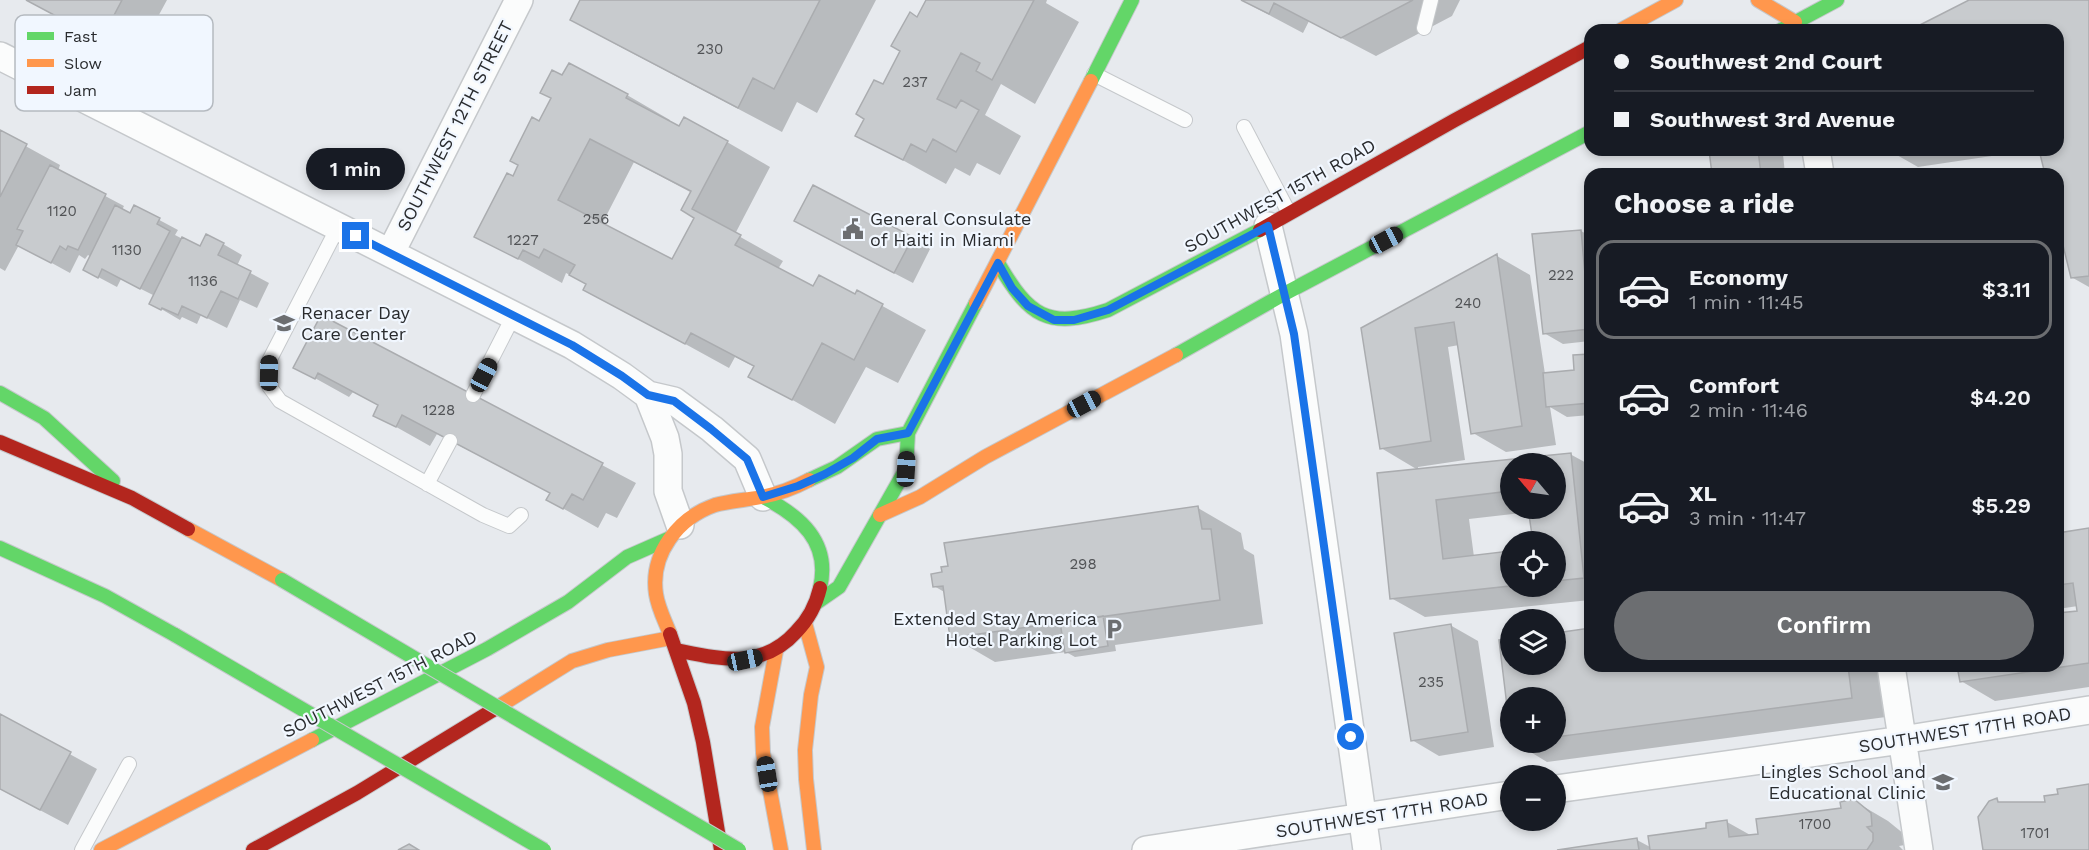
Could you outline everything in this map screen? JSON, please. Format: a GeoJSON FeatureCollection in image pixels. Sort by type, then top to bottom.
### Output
{"type":"FeatureCollection","features":[{"type":"Feature","properties":{"kind":"main road"},"geometry":{"type":"LineString","coordinates":[[816,603],[839,587],[906,469],[908,433],[998,263],[1132,0]]}},
{"type":"Feature","properties":{"kind":"main road"},"geometry":{"type":"LineString","coordinates":[[1632,24],[1676,0]]}},
{"type":"Feature","properties":{"kind":"main road"},"geometry":{"type":"LineString","coordinates":[[1758,0],[1787,24]]}},
{"type":"Feature","properties":{"kind":"main road"},"geometry":{"type":"LineString","coordinates":[[1796,24],[1838,0]]}},
{"type":"Feature","properties":{"kind":"main road","name":"SOUTHWEST 15TH ROAD"},"geometry":{"type":"LineString","coordinates":[[998,263],[1012,288],[1028,306],[1054,320],[1074,320],[1108,310],[1584,50]]}},
{"type":"Feature","properties":{"kind":"main road"},"geometry":{"type":"LineString","coordinates":[[880,515],[920,497],[985,457],[1284,294],[1584,135]]}},
{"type":"Feature","properties":{"kind":"main road"},"geometry":{"type":"LineString","coordinates":[[0,393],[44,418],[132,498]]}},
{"type":"Feature","properties":{"kind":"main road"},"geometry":{"type":"LineString","coordinates":[[721,850],[697,717],[674,644],[659,608],[655,586],[657,564],[674,532],[694,515],[716,505],[763,497],[798,486],[853,458],[877,439],[908,433]]}},
{"type":"Feature","properties":{"kind":"main road"},"geometry":{"type":"LineString","coordinates":[[0,442],[132,498],[282,580],[739,850]]}},
{"type":"Feature","properties":{"kind":"main road"},"geometry":{"type":"LineString","coordinates":[[254,850],[357,793],[572,661],[592,652],[642,645],[674,644],[730,660],[745,660],[776,651],[790,640],[805,623],[816,603],[823,560],[807,528],[791,512],[763,497]]}},
{"type":"Feature","properties":{"kind":"main road","name":"SOUTHWEST 15TH ROAD"},"geometry":{"type":"LineString","coordinates":[[101,850],[487,649],[568,602],[627,557],[674,532]]}},
{"type":"Feature","properties":{"kind":"main road"},"geometry":{"type":"LineString","coordinates":[[0,548],[105,596],[544,850]]}},
{"type":"Feature","properties":{"kind":"main road"},"geometry":{"type":"LineString","coordinates":[[805,623],[818,667],[811,695],[805,750],[814,850]]}},
{"type":"Feature","properties":{"kind":"main road"},"geometry":{"type":"LineString","coordinates":[[776,651],[762,728],[767,774],[781,850]]}},
{"type":"Feature","properties":{"kind":"street","name":"SOUTHWEST 12TH STREET"},"geometry":{"type":"LineString","coordinates":[[391,252],[519,0]]}},
{"type":"Feature","properties":{"kind":"street"},"geometry":{"type":"LineString","coordinates":[[0,56],[15,64]]}},
{"type":"Feature","properties":{"kind":"street"},"geometry":{"type":"LineString","coordinates":[[109,111],[514,315],[598,360],[648,395],[674,401],[747,459],[763,497]]}},
{"type":"Feature","properties":{"kind":"street"},"geometry":{"type":"LineString","coordinates":[[1278,219],[1284,294],[1294,334],[1367,850]]}},
{"type":"Feature","properties":{"kind":"street"},"geometry":{"type":"LineString","coordinates":[[648,395],[665,438],[668,454],[668,491],[674,532]]}},
{"type":"Feature","properties":{"kind":"street"},"geometry":{"type":"LineString","coordinates":[[1892,672],[1918,850]]}},
{"type":"Feature","properties":{"kind":"street","name":"SOUTHWEST 17TH ROAD"},"geometry":{"type":"LineString","coordinates":[[1566,788],[1902,740],[2089,710]]}},
{"type":"Feature","properties":{"kind":"street","name":"SOUTHWEST 17TH ROAD"},"geometry":{"type":"LineString","coordinates":[[1146,850],[1500,797]]}},
{"type":"Feature","properties":{"kind":"lane"},"geometry":{"type":"LineString","coordinates":[[1424,28],[1431,0]]}},
{"type":"Feature","properties":{"kind":"lane"},"geometry":{"type":"LineString","coordinates":[[1094,74],[1185,120]]}},
{"type":"Feature","properties":{"kind":"lane"},"geometry":{"type":"LineString","coordinates":[[1244,127],[1278,219]]}},
{"type":"Feature","properties":{"kind":"lane"},"geometry":{"type":"LineString","coordinates":[[338,227],[269,361],[268,386],[280,401],[483,515],[508,526],[521,515]]}},
{"type":"Feature","properties":{"kind":"lane"},"geometry":{"type":"LineString","coordinates":[[473,395],[514,315]]}},
{"type":"Feature","properties":{"kind":"lane"},"geometry":{"type":"LineString","coordinates":[[427,484],[450,441]]}},
{"type":"Feature","properties":{"kind":"lane"},"geometry":{"type":"LineString","coordinates":[[82,850],[129,764]]}},
{"type":"Feature","properties":{"kind":"building"},"geometry":{"type":"Polygon","coordinates":[[[26,0],[122,0],[114,15],[54,15],[26,0]]]}},
{"type":"Feature","properties":{"kind":"building"},"geometry":{"type":"Polygon","coordinates":[[[580,0],[820,0],[774,89],[753,78],[738,108],[570,20],[580,0]]]}},
{"type":"Feature","properties":{"kind":"building"},"geometry":{"type":"Polygon","coordinates":[[[926,0],[1034,0],[992,80],[976,71],[980,63],[961,53],[937,99],[956,108],[961,100],[979,110],[956,152],[933,139],[926,152],[911,144],[903,160],[855,136],[864,119],[856,114],[874,80],[883,84],[900,51],[891,46],[910,12],[917,17],[926,0]]]}},
{"type":"Feature","properties":{"kind":"building"},"geometry":{"type":"Polygon","coordinates":[[[1241,0],[1413,0],[1341,38],[1274,3],[1269,14],[1241,0]]]}},
{"type":"Feature","properties":{"kind":"building"},"geometry":{"type":"Polygon","coordinates":[[[1969,0],[2089,0],[2089,276],[2071,278],[2064,249],[2064,168],[2044,168],[2040,156],[2064,156],[2064,24],[1922,24],[1969,0]]]}},
{"type":"Feature","properties":{"kind":"building"},"geometry":{"type":"Polygon","coordinates":[[[569,63],[628,94],[626,98],[679,126],[684,117],[728,141],[692,209],[741,235],[735,245],[813,286],[819,275],[855,294],[857,290],[883,304],[854,360],[822,343],[792,400],[748,377],[754,366],[691,333],[685,344],[583,290],[586,284],[569,275],[575,265],[544,249],[539,258],[523,250],[518,259],[474,237],[507,173],[513,176],[518,165],[510,161],[532,117],[539,121],[551,98],[540,93],[552,70],[562,75],[569,63]],[[590,139],[558,200],[672,259],[694,218],[681,210],[691,191],[590,139]]]}},
{"type":"Feature","properties":{"kind":"building"},"geometry":{"type":"Polygon","coordinates":[[[0,130],[27,144],[0,197],[0,130]]]}},
{"type":"Feature","properties":{"kind":"building"},"geometry":{"type":"Polygon","coordinates":[[[1710,156],[1759,156],[1760,168],[1711,168],[1710,156]]]}},
{"type":"Feature","properties":{"kind":"building"},"geometry":{"type":"Polygon","coordinates":[[[50,165],[106,194],[78,250],[68,246],[66,250],[60,246],[51,263],[16,245],[23,231],[17,229],[50,165]]]}},
{"type":"Feature","properties":{"kind":"building","name":"General Consulate of Haiti in Miami"},"geometry":{"type":"Polygon","coordinates":[[[813,185],[913,237],[894,273],[794,221],[813,185]]]}},
{"type":"Feature","properties":{"kind":"building"},"geometry":{"type":"Polygon","coordinates":[[[115,205],[130,213],[134,205],[160,218],[157,224],[170,231],[140,289],[102,269],[98,278],[83,270],[115,205]]]}},
{"type":"Feature","properties":{"kind":"building"},"geometry":{"type":"Polygon","coordinates":[[[1581,230],[1584,263],[1584,330],[1543,334],[1532,234],[1581,230]]]}},
{"type":"Feature","properties":{"kind":"building"},"geometry":{"type":"Polygon","coordinates":[[[206,234],[224,243],[218,255],[251,271],[238,299],[221,291],[207,318],[182,306],[178,315],[149,304],[182,237],[200,246],[206,234]]]}},
{"type":"Feature","properties":{"kind":"building"},"geometry":{"type":"Polygon","coordinates":[[[1497,254],[1522,426],[1471,434],[1454,322],[1415,328],[1431,441],[1380,449],[1361,328],[1497,254]]]}},
{"type":"Feature","properties":{"kind":"building"},"geometry":{"type":"Polygon","coordinates":[[[321,315],[603,463],[583,500],[572,494],[563,509],[546,500],[550,493],[402,415],[396,427],[373,416],[378,405],[318,373],[315,379],[293,368],[321,315]]]}},
{"type":"Feature","properties":{"kind":"building"},"geometry":{"type":"Polygon","coordinates":[[[1584,354],[1584,404],[1546,407],[1543,373],[1574,370],[1573,355],[1584,354]]]}},
{"type":"Feature","properties":{"kind":"building"},"geometry":{"type":"Polygon","coordinates":[[[1571,453],[1584,578],[1566,580],[1566,531],[1531,531],[1530,519],[1566,519],[1566,454],[1571,453]]]}},
{"type":"Feature","properties":{"kind":"building"},"geometry":{"type":"Polygon","coordinates":[[[1500,460],[1500,492],[1436,500],[1443,559],[1500,552],[1500,587],[1390,599],[1377,473],[1500,460]]]}},
{"type":"Feature","properties":{"kind":"building"},"geometry":{"type":"Polygon","coordinates":[[[1198,506],[1202,529],[1211,529],[1220,600],[950,638],[943,586],[933,587],[931,574],[942,572],[941,567],[948,566],[944,543],[1198,506]]]}},
{"type":"Feature","properties":{"kind":"building"},"geometry":{"type":"Polygon","coordinates":[[[2089,528],[2089,663],[2064,667],[2064,612],[2077,611],[2073,583],[2064,584],[2064,532],[2089,528]]]}},
{"type":"Feature","properties":{"kind":"building"},"geometry":{"type":"Polygon","coordinates":[[[1103,616],[1108,646],[1065,653],[1060,622],[1103,616]]]}},
{"type":"Feature","properties":{"kind":"building"},"geometry":{"type":"Polygon","coordinates":[[[1451,624],[1468,732],[1411,741],[1394,633],[1451,624]]]}},
{"type":"Feature","properties":{"kind":"building"},"geometry":{"type":"Polygon","coordinates":[[[1584,629],[1584,672],[1849,672],[1852,698],[1566,736],[1566,687],[1505,687],[1503,675],[1566,675],[1566,632],[1584,629]]]}},
{"type":"Feature","properties":{"kind":"building"},"geometry":{"type":"Polygon","coordinates":[[[1958,672],[2028,672],[1960,682],[1958,672]]]}},
{"type":"Feature","properties":{"kind":"building"},"geometry":{"type":"Polygon","coordinates":[[[0,714],[71,752],[40,810],[0,789],[0,714]]]}},
{"type":"Feature","properties":{"kind":"building"},"geometry":{"type":"Polygon","coordinates":[[[2089,784],[2089,850],[1983,850],[1978,817],[1989,801],[1997,798],[1998,802],[2045,802],[2044,796],[2058,794],[2057,789],[2089,784]]]}},
{"type":"Feature","properties":{"kind":"building"},"geometry":{"type":"Polygon","coordinates":[[[1854,799],[1871,813],[1872,826],[1867,827],[1873,833],[1873,841],[1867,850],[1650,850],[1648,836],[1706,828],[1706,823],[1727,820],[1729,837],[1758,834],[1756,819],[1841,808],[1840,802],[1854,799]]]}},
{"type":"Feature","properties":{"kind":"building"},"geometry":{"type":"Polygon","coordinates":[[[1637,838],[1639,850],[1557,850],[1637,838]]]}},
{"type":"Feature","properties":{"kind":"building"},"geometry":{"type":"Polygon","coordinates":[[[409,844],[419,850],[398,850],[409,844]]]}},
{"type":"Feature","properties":{"kind":"traffic: fast"},"geometry":{"type":"LineString","coordinates":[[1091,81],[1132,0]]}},
{"type":"Feature","properties":{"kind":"traffic: fast"},"geometry":{"type":"LineString","coordinates":[[1792,24],[1837,0]]}},
{"type":"Feature","properties":{"kind":"traffic: fast"},"geometry":{"type":"LineString","coordinates":[[1176,355],[1284,294],[1584,135]]}},
{"type":"Feature","properties":{"kind":"traffic: fast"},"geometry":{"type":"LineString","coordinates":[[998,263],[1020,296],[1030,306],[1042,314],[1069,319],[1108,310],[1260,230]]}},
{"type":"Feature","properties":{"kind":"traffic: fast"},"geometry":{"type":"LineString","coordinates":[[816,603],[839,587],[906,469],[908,433],[976,303]]}},
{"type":"Feature","properties":{"kind":"traffic: fast"},"geometry":{"type":"LineString","coordinates":[[0,393],[44,418],[113,481]]}},
{"type":"Feature","properties":{"kind":"traffic: fast"},"geometry":{"type":"LineString","coordinates":[[809,480],[837,467],[877,439],[908,433]]}},
{"type":"Feature","properties":{"kind":"traffic: fast"},"geometry":{"type":"LineString","coordinates":[[763,497],[777,504],[810,532],[821,557],[820,588]]}},
{"type":"Feature","properties":{"kind":"traffic: fast"},"geometry":{"type":"LineString","coordinates":[[312,740],[487,649],[568,602],[627,557],[668,539]]}},
{"type":"Feature","properties":{"kind":"traffic: fast"},"geometry":{"type":"LineString","coordinates":[[0,548],[105,596],[175,635]]}},
{"type":"Feature","properties":{"kind":"traffic: fast"},"geometry":{"type":"LineString","coordinates":[[282,580],[739,850]]}},
{"type":"Feature","properties":{"kind":"traffic: fast"},"geometry":{"type":"LineString","coordinates":[[175,635],[544,850]]}},
{"type":"Feature","properties":{"kind":"traffic: slow"},"geometry":{"type":"LineString","coordinates":[[1632,24],[1676,0]]}},
{"type":"Feature","properties":{"kind":"traffic: slow"},"geometry":{"type":"LineString","coordinates":[[1758,0],[1795,22]]}},
{"type":"Feature","properties":{"kind":"traffic: slow"},"geometry":{"type":"LineString","coordinates":[[976,303],[1091,81]]}},
{"type":"Feature","properties":{"kind":"traffic: slow"},"geometry":{"type":"LineString","coordinates":[[880,515],[920,497],[985,457],[1176,355]]}},
{"type":"Feature","properties":{"kind":"traffic: slow"},"geometry":{"type":"LineString","coordinates":[[670,634],[658,604],[655,579],[662,552],[678,528],[689,519],[715,505],[774,494],[809,480]]}},
{"type":"Feature","properties":{"kind":"traffic: slow"},"geometry":{"type":"LineString","coordinates":[[188,529],[282,580]]}},
{"type":"Feature","properties":{"kind":"traffic: slow"},"geometry":{"type":"LineString","coordinates":[[805,623],[817,667],[811,695],[805,750],[814,850]]}},
{"type":"Feature","properties":{"kind":"traffic: slow"},"geometry":{"type":"LineString","coordinates":[[493,710],[572,661],[608,650],[671,638]]}},
{"type":"Feature","properties":{"kind":"traffic: slow"},"geometry":{"type":"LineString","coordinates":[[776,651],[762,727],[763,753],[781,850]]}},
{"type":"Feature","properties":{"kind":"traffic: slow"},"geometry":{"type":"LineString","coordinates":[[101,850],[312,740]]}},
{"type":"Feature","properties":{"kind":"traffic: jam"},"geometry":{"type":"LineString","coordinates":[[1260,230],[1584,50]]}},
{"type":"Feature","properties":{"kind":"traffic: jam"},"geometry":{"type":"LineString","coordinates":[[0,442],[132,498],[188,529]]}},
{"type":"Feature","properties":{"kind":"traffic: jam"},"geometry":{"type":"LineString","coordinates":[[676,650],[740,659],[769,652],[783,644],[804,622],[814,606],[820,588]]}},
{"type":"Feature","properties":{"kind":"traffic: jam"},"geometry":{"type":"LineString","coordinates":[[670,634],[694,703],[703,742],[721,850]]}},
{"type":"Feature","properties":{"kind":"traffic: jam"},"geometry":{"type":"LineString","coordinates":[[253,850],[357,793],[493,710]]}},
{"type":"Feature","properties":{"kind":"place","name":"General Consulate of Haiti in Miami"},"geometry":{"type":"Point","coordinates":[853,229]}},
{"type":"Feature","properties":{"kind":"place","name":"Renacer Day Care Center"},"geometry":{"type":"Point","coordinates":[284,323]}},
{"type":"Feature","properties":{"kind":"place","name":"Extended Stay America Hotel Parking Lot"},"geometry":{"type":"Point","coordinates":[1114,629]}},
{"type":"Feature","properties":{"kind":"place","name":"Lingles School and Educational Clinic"},"geometry":{"type":"Point","coordinates":[1943,782]}},
{"type":"Feature","properties":{"kind":"route"},"geometry":{"type":"LineString","coordinates":[[356,236],[572,345],[648,395],[674,401],[747,459],[763,497],[798,486],[825,474],[853,458],[877,439],[908,433],[998,263],[1012,288],[1028,306],[1054,320],[1074,320],[1108,310],[1268,226],[1294,334],[1351,737]]}}]}
